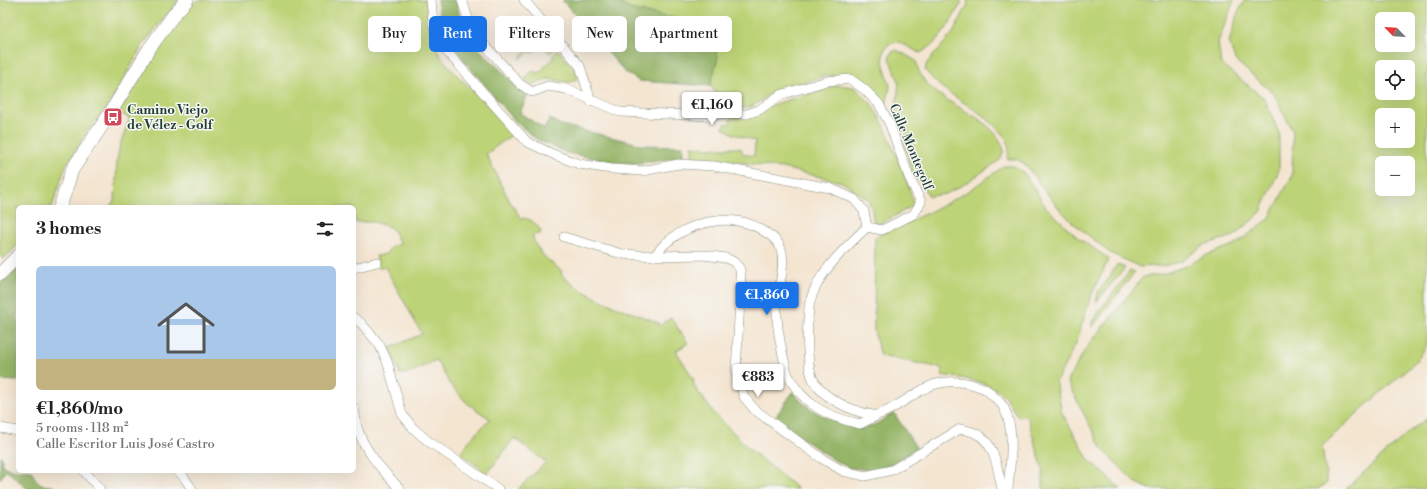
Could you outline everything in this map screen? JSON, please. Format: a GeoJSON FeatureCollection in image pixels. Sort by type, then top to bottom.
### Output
{"type":"FeatureCollection","features":[{"type":"Feature","properties":{"kind":"street"},"geometry":{"type":"LineString","coordinates":[[61,205],[72,170],[109,115],[149,49],[175,12],[187,0]]}},
{"type":"Feature","properties":{"kind":"street"},"geometry":{"type":"LineString","coordinates":[[431,0],[434,22],[440,44],[527,142],[579,164],[612,169],[642,171],[678,164],[714,166],[830,188],[854,199],[864,211],[867,227],[840,252],[820,280],[809,306],[807,341],[813,380],[822,391],[837,402],[855,410],[876,416]]}},
{"type":"Feature","properties":{"kind":"street","name":"Calle Montegolf"},"geometry":{"type":"LineString","coordinates":[[462,0],[472,31],[520,84],[532,92],[548,86],[566,89],[591,101],[620,112],[712,116],[725,113],[747,114],[759,110],[780,95],[827,81],[850,79],[864,89],[879,104],[890,125],[920,202],[914,214],[882,230],[867,227]]}},
{"type":"Feature","properties":{"kind":"street"},"geometry":{"type":"LineString","coordinates":[[524,0],[580,66],[591,101]]}},
{"type":"Feature","properties":{"kind":"street"},"geometry":{"type":"LineString","coordinates":[[654,256],[666,243],[689,228],[720,220],[753,224],[774,237],[781,248],[782,264],[777,306],[779,338],[787,373],[799,393],[817,408],[842,420],[860,424],[893,408],[925,388],[939,383],[961,381],[985,389],[1004,408],[1010,427],[1011,449],[1008,489]]}},
{"type":"Feature","properties":{"kind":"street"},"geometry":{"type":"LineString","coordinates":[[564,237],[622,254],[654,256],[704,255],[726,258],[734,262],[740,269],[741,283],[736,371],[744,397],[755,410],[821,458],[843,471],[865,476],[892,470],[960,429],[976,433],[985,440],[992,450],[1002,489]]}},
{"type":"Feature","properties":{"kind":"street"},"geometry":{"type":"LineString","coordinates":[[0,274],[16,258]]}},
{"type":"Feature","properties":{"kind":"street"},"geometry":{"type":"LineString","coordinates":[[356,267],[377,262]]}},
{"type":"Feature","properties":{"kind":"street"},"geometry":{"type":"LineString","coordinates":[[356,320],[379,344],[387,361],[402,414],[413,428],[428,441],[498,489]]}},
{"type":"Feature","properties":{"kind":"street"},"geometry":{"type":"LineString","coordinates":[[356,421],[357,427],[368,451],[382,471],[400,489]]}},
{"type":"Feature","properties":{"kind":"street"},"geometry":{"type":"LineString","coordinates":[[0,428],[16,431]]}},
{"type":"Feature","properties":{"kind":"street"},"geometry":{"type":"LineString","coordinates":[[86,473],[100,489]]}},
{"type":"Feature","properties":{"kind":"street"},"geometry":{"type":"LineString","coordinates":[[179,473],[192,489]]}},
{"type":"Feature","properties":{"kind":"green space"},"geometry":{"type":"Polygon","coordinates":[[[0,0],[179,0],[144,43],[111,101],[86,134],[66,165],[53,205],[16,205],[16,247],[3,259],[0,255],[0,0]]]}},
{"type":"Feature","properties":{"kind":"green space"},"geometry":{"type":"Polygon","coordinates":[[[198,0],[426,0],[429,24],[429,52],[439,52],[449,67],[487,104],[513,134],[486,154],[510,202],[521,218],[528,219],[541,231],[540,234],[533,235],[539,250],[548,260],[562,271],[561,274],[570,282],[593,296],[659,323],[659,326],[671,318],[688,343],[676,351],[693,378],[694,386],[716,416],[748,448],[798,489],[518,489],[546,462],[514,438],[487,474],[461,453],[469,441],[490,419],[467,403],[450,384],[436,360],[410,373],[400,374],[390,348],[422,334],[385,267],[379,268],[376,256],[386,254],[391,247],[400,244],[392,228],[374,222],[356,222],[356,205],[111,205],[115,200],[117,160],[120,145],[130,118],[118,113],[148,63],[185,11],[198,0]]]}},
{"type":"Feature","properties":{"kind":"green space"},"geometry":{"type":"Polygon","coordinates":[[[437,0],[456,0],[460,16],[440,16],[437,0]]]}},
{"type":"Feature","properties":{"kind":"green space"},"geometry":{"type":"Polygon","coordinates":[[[562,0],[614,0],[630,9],[662,16],[635,16],[635,52],[716,52],[718,57],[710,86],[639,81],[625,72],[608,52],[627,52],[627,16],[576,16],[562,0]]]}},
{"type":"Feature","properties":{"kind":"green space"},"geometry":{"type":"Polygon","coordinates":[[[614,0],[961,0],[961,4],[944,32],[927,49],[920,53],[899,42],[889,44],[884,50],[883,62],[890,86],[886,106],[867,84],[850,75],[825,76],[777,91],[751,107],[723,110],[720,97],[710,86],[718,57],[712,52],[732,52],[732,16],[662,16],[630,9],[614,0]]]}},
{"type":"Feature","properties":{"kind":"green space"},"geometry":{"type":"Polygon","coordinates":[[[967,0],[1234,0],[1218,42],[1221,64],[1264,98],[1279,133],[1279,170],[1261,212],[1234,236],[1204,245],[1182,261],[1163,266],[1140,267],[1110,253],[1072,222],[1056,205],[1025,164],[1016,159],[1007,159],[1009,146],[1006,138],[988,119],[932,79],[925,70],[927,63],[953,33],[968,4],[967,0]]]}},
{"type":"Feature","properties":{"kind":"green space"},"geometry":{"type":"Polygon","coordinates":[[[1245,0],[1427,0],[1427,345],[1416,362],[1322,446],[1327,483],[1318,489],[1150,489],[1135,482],[1102,449],[1067,381],[1087,347],[1143,277],[1163,274],[1186,266],[1207,255],[1236,244],[1269,219],[1292,176],[1293,132],[1274,94],[1235,60],[1229,42],[1238,12],[1245,0]]]}},
{"type":"Feature","properties":{"kind":"green space"},"geometry":{"type":"Polygon","coordinates":[[[897,50],[916,61],[921,76],[931,88],[986,125],[997,136],[1004,150],[1000,160],[966,183],[946,194],[929,196],[911,170],[905,144],[895,120],[899,82],[889,58],[892,52],[897,50]]]}},
{"type":"Feature","properties":{"kind":"green space"},"geometry":{"type":"Polygon","coordinates":[[[458,52],[482,52],[527,96],[520,113],[544,129],[550,119],[561,125],[643,145],[683,146],[683,157],[640,163],[618,163],[567,153],[536,139],[516,122],[458,52]]]}},
{"type":"Feature","properties":{"kind":"green space"},"geometry":{"type":"Polygon","coordinates":[[[524,52],[529,52],[520,59],[524,52]]]}},
{"type":"Feature","properties":{"kind":"green space"},"geometry":{"type":"Polygon","coordinates":[[[556,52],[560,52],[576,71],[577,79],[570,82],[548,79],[535,84],[528,82],[525,78],[533,71],[537,73],[542,71],[544,67],[554,58],[552,56],[556,52]]]}},
{"type":"Feature","properties":{"kind":"green space"},"geometry":{"type":"Polygon","coordinates":[[[838,85],[854,87],[870,102],[884,125],[907,182],[914,205],[882,223],[874,223],[872,210],[868,199],[842,182],[782,168],[692,156],[692,146],[711,148],[741,148],[743,154],[754,156],[755,141],[734,134],[723,128],[725,123],[729,124],[732,117],[838,85]]]}},
{"type":"Feature","properties":{"kind":"green space"},"geometry":{"type":"Polygon","coordinates":[[[1004,166],[1014,166],[1024,173],[1045,206],[1077,237],[1109,259],[1091,296],[1076,343],[1056,382],[1062,413],[1089,460],[1121,489],[1043,489],[1043,470],[1027,416],[1018,417],[1006,398],[1000,392],[992,387],[976,381],[942,375],[942,368],[880,356],[874,331],[875,237],[938,208],[970,190],[1004,166]]]}},
{"type":"Feature","properties":{"kind":"green space"},"geometry":{"type":"Polygon","coordinates":[[[1117,264],[1125,268],[1096,302],[1098,292],[1109,278],[1117,264]]]}},
{"type":"Feature","properties":{"kind":"green space"},"geometry":{"type":"Polygon","coordinates":[[[16,268],[16,381],[0,380],[0,283],[16,268]]]}},
{"type":"Feature","properties":{"kind":"green space"},"geometry":{"type":"Polygon","coordinates":[[[1130,271],[1135,272],[1092,327],[1092,321],[1130,271]]]}},
{"type":"Feature","properties":{"kind":"green space"},"geometry":{"type":"Polygon","coordinates":[[[793,392],[803,403],[814,411],[850,427],[860,429],[869,427],[894,413],[917,449],[883,468],[874,470],[850,468],[834,460],[774,419],[793,392]]]}},
{"type":"Feature","properties":{"kind":"green space"},"geometry":{"type":"Polygon","coordinates":[[[1427,419],[1427,489],[1346,489],[1412,429],[1427,419]]]}},
{"type":"Feature","properties":{"kind":"green space"},"geometry":{"type":"Polygon","coordinates":[[[0,456],[2,457],[2,465],[11,470],[16,470],[16,473],[32,473],[40,483],[53,486],[56,489],[28,489],[6,470],[0,479],[0,456]]]}},
{"type":"Feature","properties":{"kind":"place","name":"Camino Viejo de Vélez - Golf"},"geometry":{"type":"Point","coordinates":[113,117]}}]}
